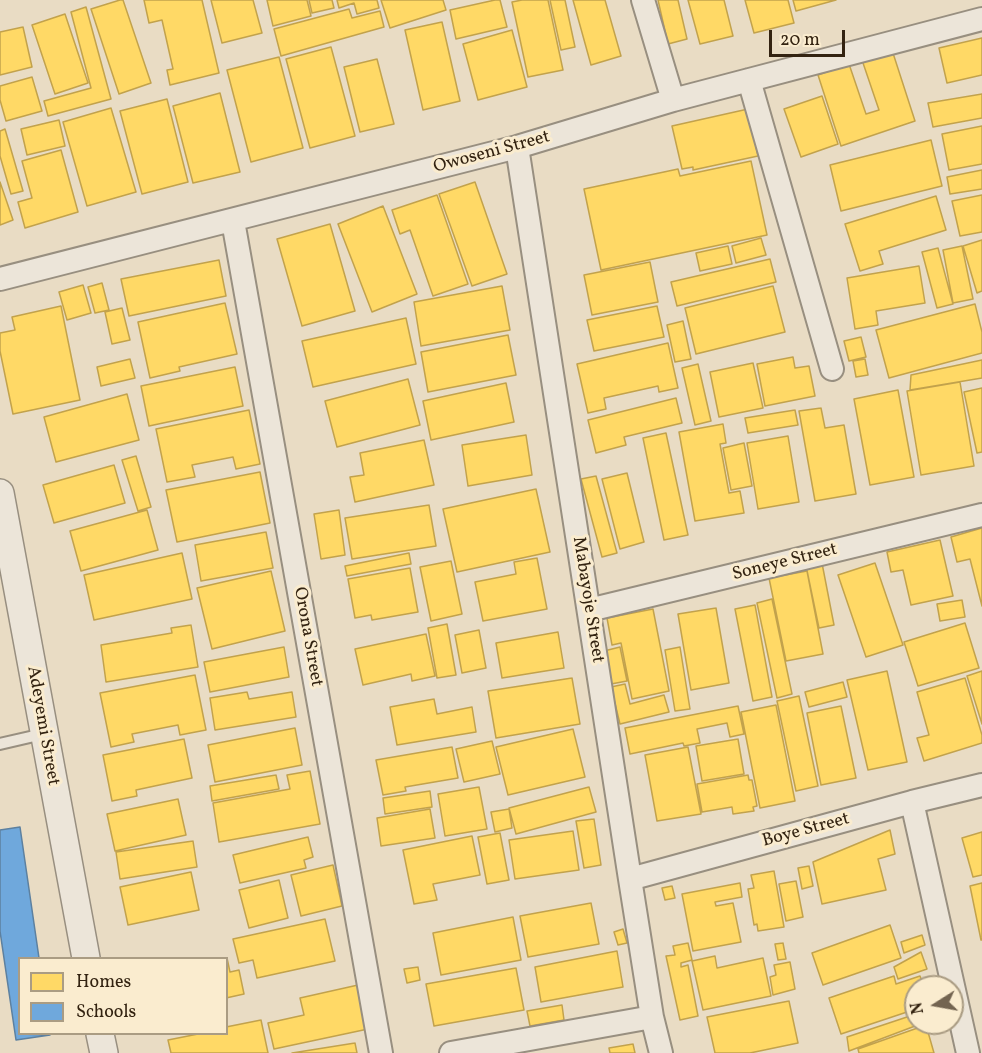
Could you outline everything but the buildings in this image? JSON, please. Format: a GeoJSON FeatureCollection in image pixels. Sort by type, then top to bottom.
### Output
{"type":"FeatureCollection","features":[{"type":"Feature","properties":{"kind":"street"},"geometry":{"type":"LineString","coordinates":[[643,0],[673,100]]}},
{"type":"Feature","properties":{"kind":"street","name":"Owoseni Street"},"geometry":{"type":"LineString","coordinates":[[0,279],[517,147],[673,100],[982,19]]}},
{"type":"Feature","properties":{"kind":"street"},"geometry":{"type":"LineString","coordinates":[[748,80],[832,369]]}},
{"type":"Feature","properties":{"kind":"street","name":"Mabayoje Street"},"geometry":{"type":"LineString","coordinates":[[517,147],[630,879],[652,1017],[661,1053]]}},
{"type":"Feature","properties":{"kind":"street","name":"Orona Street"},"geometry":{"type":"LineString","coordinates":[[233,220],[381,1053]]}},
{"type":"Feature","properties":{"kind":"street","name":"Adeyemi Street"},"geometry":{"type":"LineString","coordinates":[[0,493],[86,957]]}},
{"type":"Feature","properties":{"kind":"street","name":"Soneye Street"},"geometry":{"type":"LineString","coordinates":[[589,610],[982,515]]}},
{"type":"Feature","properties":{"kind":"street","name":"Boye Street"},"geometry":{"type":"LineString","coordinates":[[630,879],[982,785]]}},
{"type":"Feature","properties":{"kind":"street"},"geometry":{"type":"LineString","coordinates":[[912,802],[968,1053]]}},
{"type":"Feature","properties":{"kind":"street"},"geometry":{"type":"LineString","coordinates":[[451,1053],[652,1017]]}},
{"type":"Feature","properties":{"kind":"street"},"geometry":{"type":"LineString","coordinates":[[100,1035],[104,1053]]}},
{"type":"Feature","properties":{"kind":"lane"},"geometry":{"type":"LineString","coordinates":[[0,744],[43,734]]}}]}
